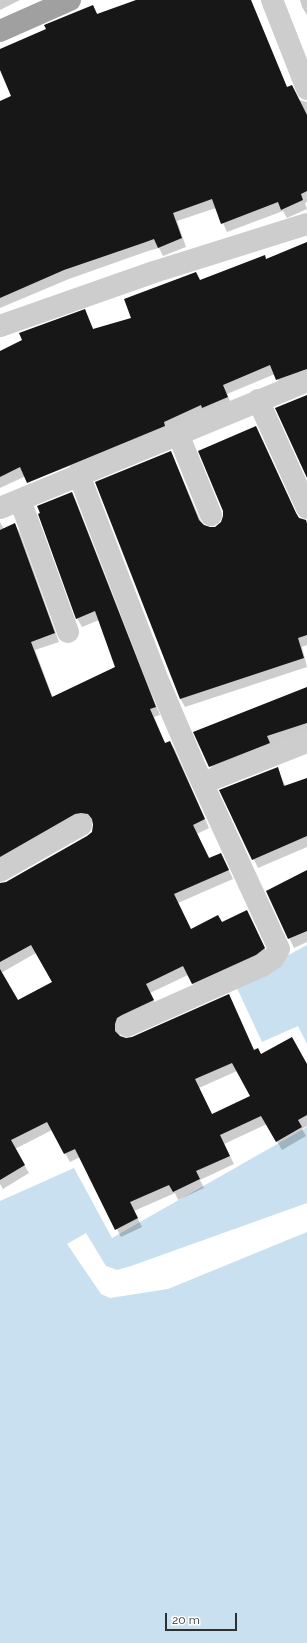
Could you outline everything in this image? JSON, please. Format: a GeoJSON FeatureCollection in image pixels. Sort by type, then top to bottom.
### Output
{"type":"FeatureCollection","features":[{"type":"Feature","properties":{"kind":"highway"},"geometry":{"type":"LineString","coordinates":[[0,31],[70,0]]}},
{"type":"Feature","properties":{"kind":"street"},"geometry":{"type":"LineString","coordinates":[[272,0],[307,89]]}},
{"type":"Feature","properties":{"kind":"street"},"geometry":{"type":"LineString","coordinates":[[0,326],[154,272],[307,224]]}},
{"type":"Feature","properties":{"kind":"street"},"geometry":{"type":"LineString","coordinates":[[68,632],[10,504],[307,381]]}},
{"type":"Feature","properties":{"kind":"street"},"geometry":{"type":"LineString","coordinates":[[258,400],[307,508]]}},
{"type":"Feature","properties":{"kind":"street"},"geometry":{"type":"LineString","coordinates":[[178,434],[211,514]]}},
{"type":"Feature","properties":{"kind":"street"},"geometry":{"type":"LineString","coordinates":[[79,475],[157,678],[279,949],[273,959],[262,966],[127,1026]]}},
{"type":"Feature","properties":{"kind":"street"},"geometry":{"type":"LineString","coordinates":[[203,783],[307,742]]}},
{"type":"Feature","properties":{"kind":"street"},"geometry":{"type":"LineString","coordinates":[[0,871],[81,825]]}},
{"type":"Feature","properties":{"kind":"water"},"geometry":{"type":"Polygon","coordinates":[[[307,945],[307,1044],[298,1026],[262,1042],[235,984],[307,945]]]}},
{"type":"Feature","properties":{"kind":"water"},"geometry":{"type":"Polygon","coordinates":[[[307,1127],[307,1643],[0,1643],[0,1201],[74,1168],[112,1238],[307,1127]]]}},
{"type":"Feature","properties":{"kind":"pier"},"geometry":{"type":"Polygon","coordinates":[[[307,1203],[307,1232],[168,1289],[110,1298],[101,1294],[67,1244],[86,1233],[106,1266],[117,1270],[307,1203]]]}},
{"type":"Feature","properties":{"kind":"building"},"geometry":{"type":"Polygon","coordinates":[[[136,0],[251,0],[287,87],[292,85],[307,115],[307,191],[301,194],[303,200],[281,210],[278,202],[221,224],[212,199],[173,213],[182,238],[158,248],[154,239],[64,270],[0,298],[0,101],[11,96],[0,70],[0,49],[46,29],[44,25],[93,5],[97,14],[136,0]]]}},
{"type":"Feature","properties":{"kind":"building"},"geometry":{"type":"Polygon","coordinates":[[[307,242],[307,369],[276,380],[270,365],[223,385],[228,397],[202,408],[201,405],[164,422],[165,426],[27,483],[20,467],[0,477],[0,351],[22,340],[19,333],[85,309],[93,329],[131,318],[124,299],[196,272],[200,280],[265,255],[266,259],[307,242]]]}},
{"type":"Feature","properties":{"kind":"building"},"geometry":{"type":"Polygon","coordinates":[[[307,395],[307,478],[275,408],[307,395]]]}},
{"type":"Feature","properties":{"kind":"building"},"geometry":{"type":"Polygon","coordinates":[[[256,426],[296,513],[299,518],[306,520],[307,524],[307,635],[298,638],[304,658],[180,699],[95,482],[171,451],[199,520],[204,525],[215,527],[221,522],[223,511],[198,451],[256,426]]]}},
{"type":"Feature","properties":{"kind":"building"},"geometry":{"type":"Polygon","coordinates":[[[72,492],[156,707],[150,709],[165,743],[170,741],[205,819],[193,825],[209,858],[221,853],[229,870],[174,894],[191,929],[218,915],[222,922],[247,910],[265,948],[256,955],[192,984],[183,966],[146,984],[154,1000],[117,1018],[115,1031],[120,1036],[126,1038],[132,1037],[229,994],[254,1050],[258,1048],[261,1054],[292,1037],[307,1064],[307,1115],[298,1120],[302,1127],[276,1142],[261,1116],[220,1135],[230,1156],[196,1171],[200,1179],[173,1192],[169,1185],[130,1202],[138,1218],[115,1230],[75,1149],[64,1154],[47,1122],[11,1140],[25,1165],[0,1180],[0,969],[18,1000],[52,982],[31,945],[0,962],[0,883],[6,882],[87,836],[92,832],[93,825],[92,819],[88,814],[75,814],[0,857],[0,530],[15,523],[55,633],[31,642],[52,697],[115,667],[95,611],[76,619],[38,514],[40,513],[37,506],[72,492]],[[232,1063],[195,1079],[212,1114],[250,1096],[232,1063]]]}},
{"type":"Feature","properties":{"kind":"building"},"geometry":{"type":"Polygon","coordinates":[[[307,687],[307,723],[267,736],[270,743],[209,767],[193,732],[307,687]]]}},
{"type":"Feature","properties":{"kind":"building"},"geometry":{"type":"Polygon","coordinates":[[[278,767],[284,786],[307,778],[307,836],[252,860],[219,790],[278,767]]]}},
{"type":"Feature","properties":{"kind":"building"},"geometry":{"type":"Polygon","coordinates":[[[307,870],[307,931],[288,939],[266,891],[307,870]]]}}]}
